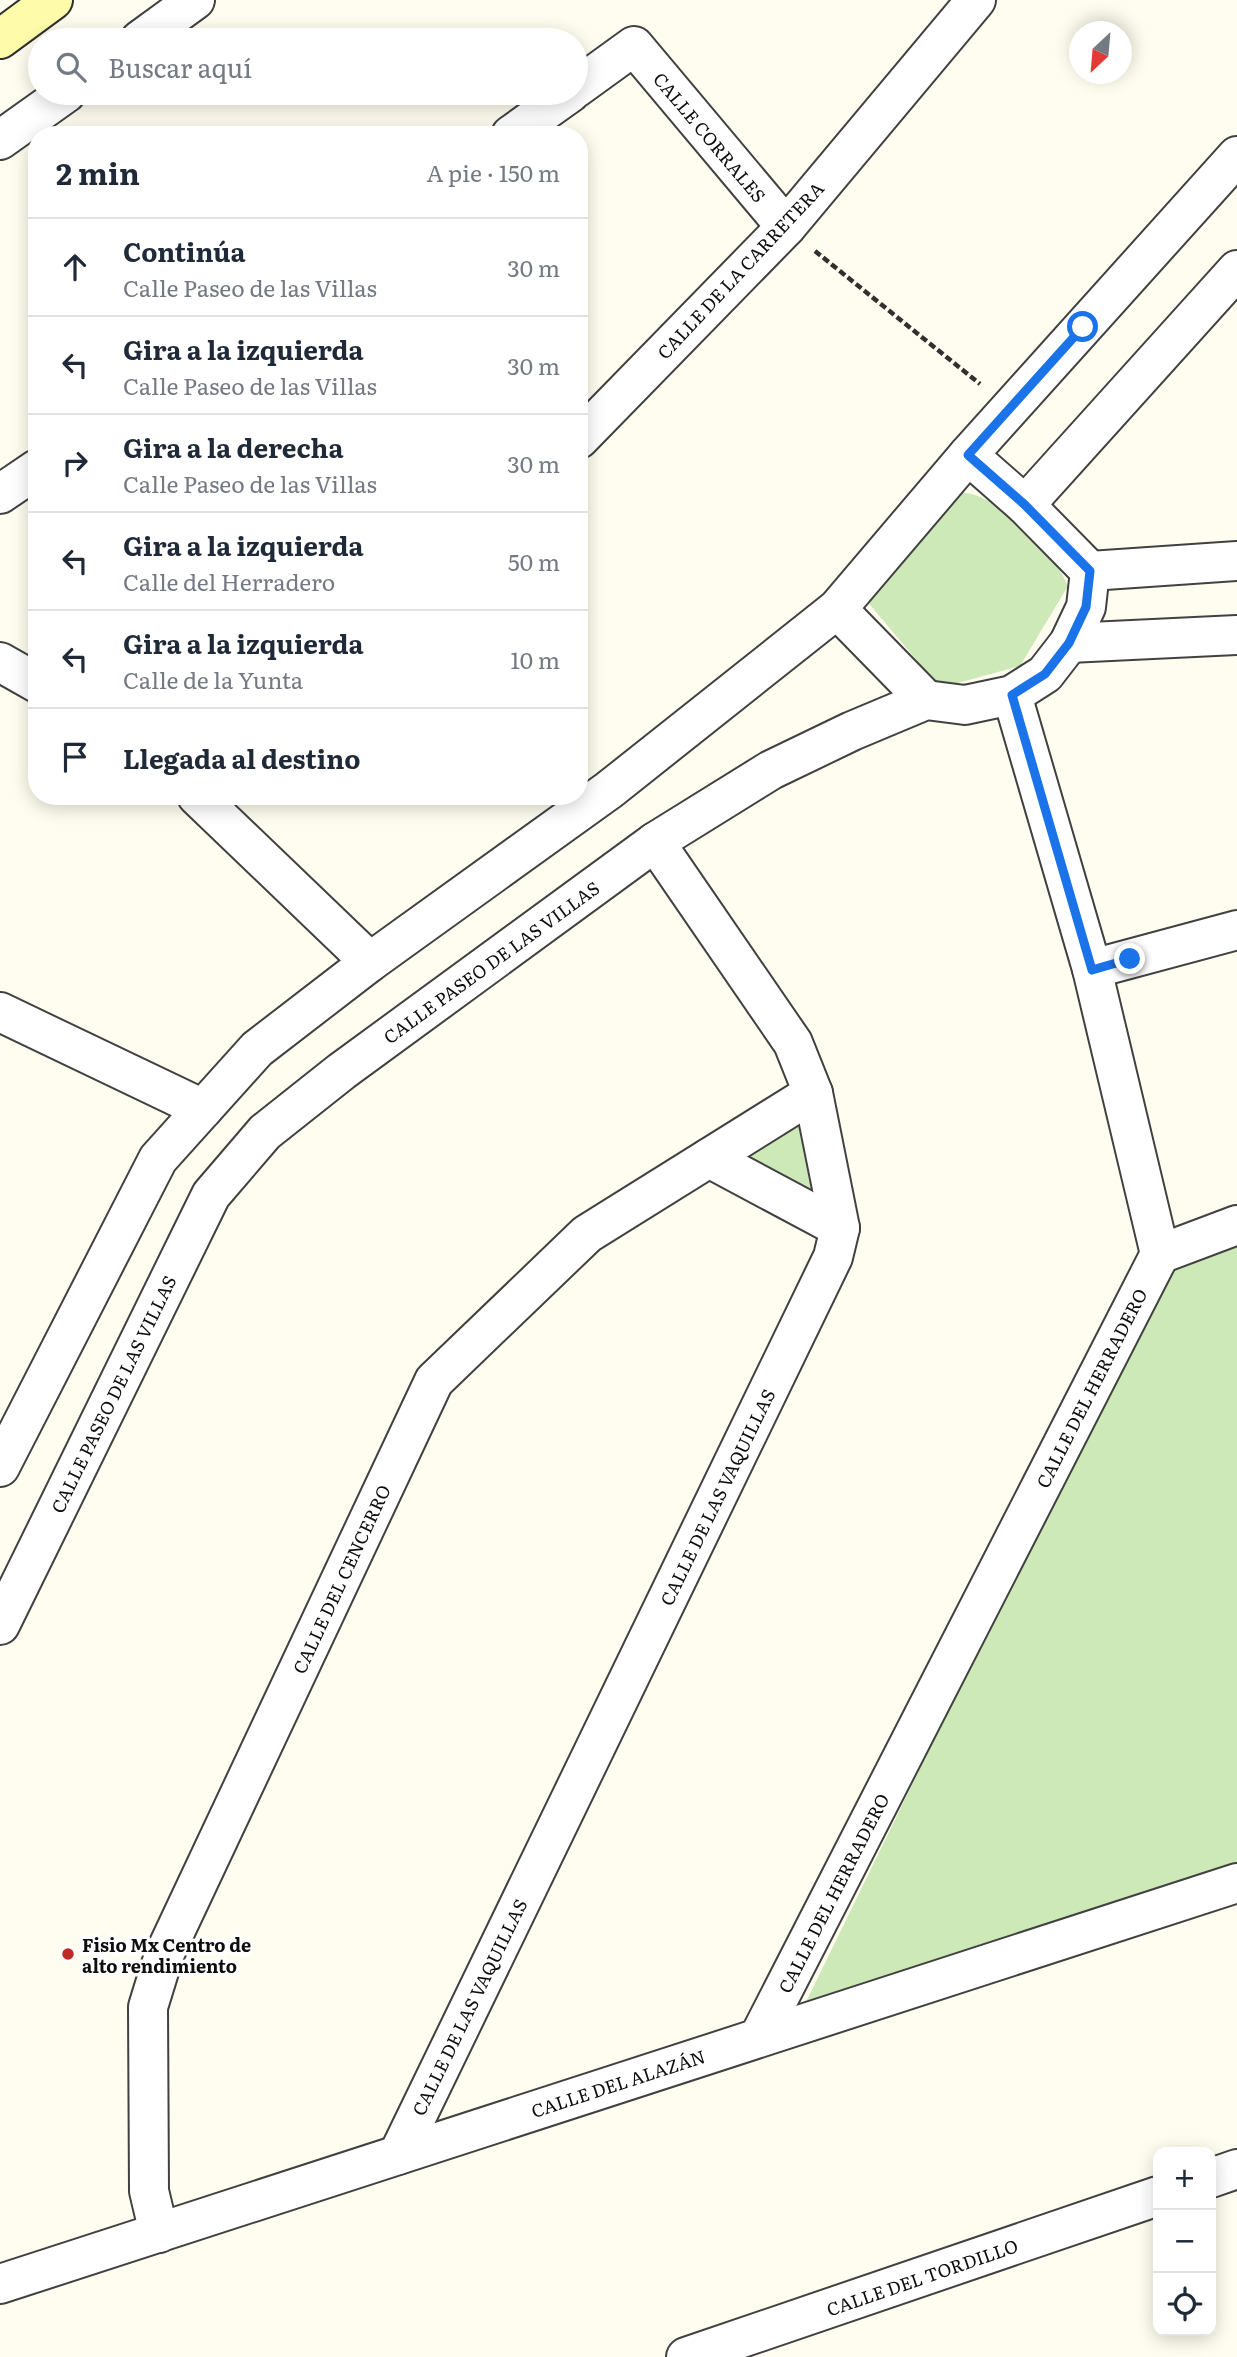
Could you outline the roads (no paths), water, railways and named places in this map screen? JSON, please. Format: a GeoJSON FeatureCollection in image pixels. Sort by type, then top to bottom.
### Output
{"type":"FeatureCollection","features":[{"type":"Feature","properties":{"kind":"main road"},"geometry":{"type":"LineString","coordinates":[[0,39],[53,0]]}},
{"type":"Feature","properties":{"kind":"street"},"geometry":{"type":"LineString","coordinates":[[156,28],[195,0]]}},
{"type":"Feature","properties":{"kind":"street","name":"CALLE DE LA CARRETERA"},"geometry":{"type":"LineString","coordinates":[[588,430],[786,227],[959,7]]}},
{"type":"Feature","properties":{"kind":"street","name":"CALLE CORRALES"},"geometry":{"type":"LineString","coordinates":[[588,80],[634,47],[786,227]]}},
{"type":"Feature","properties":{"kind":"street"},"geometry":{"type":"LineString","coordinates":[[0,140],[49,105]]}},
{"type":"Feature","properties":{"kind":"street"},"geometry":{"type":"LineString","coordinates":[[523,126],[552,105]]}},
{"type":"Feature","properties":{"kind":"street"},"geometry":{"type":"LineString","coordinates":[[0,1467],[158,1158],[257,1049],[370,962],[609,790],[837,609],[968,455],[1237,156]]}},
{"type":"Feature","properties":{"kind":"street"},"geometry":{"type":"LineString","coordinates":[[1025,505],[1237,271]]}},
{"type":"Feature","properties":{"kind":"street"},"geometry":{"type":"LineString","coordinates":[[968,455],[1025,505],[1090,571],[1237,561]]}},
{"type":"Feature","properties":{"kind":"street"},"geometry":{"type":"LineString","coordinates":[[0,494],[28,475]]}},
{"type":"Feature","properties":{"kind":"street"},"geometry":{"type":"LineString","coordinates":[[837,609],[926,700],[965,705],[1012,695],[1045,674],[1069,643],[1086,607],[1090,571]]}},
{"type":"Feature","properties":{"kind":"street"},"geometry":{"type":"LineString","coordinates":[[1069,643],[1237,635]]}},
{"type":"Feature","properties":{"kind":"street"},"geometry":{"type":"LineString","coordinates":[[0,662],[28,678]]}},
{"type":"Feature","properties":{"kind":"street"},"geometry":{"type":"LineString","coordinates":[[1012,695],[1092,970],[1160,1254],[1237,1225]]}},
{"type":"Feature","properties":{"kind":"street","name":"CALLE PASEO DE LAS VILLAS"},"geometry":{"type":"LineString","coordinates":[[0,1625],[211,1195],[265,1132],[342,1071],[655,842],[771,770],[852,731],[926,700]]}},
{"type":"Feature","properties":{"kind":"street"},"geometry":{"type":"LineString","coordinates":[[206,805],[370,962]]}},
{"type":"Feature","properties":{"kind":"street","name":"CALLE DE LAS VAQUILLAS"},"geometry":{"type":"LineString","coordinates":[[398,2155],[833,1257],[840,1228],[813,1093],[793,1044],[655,842]]}},
{"type":"Feature","properties":{"kind":"street"},"geometry":{"type":"LineString","coordinates":[[1092,970],[1237,930]]}},
{"type":"Feature","properties":{"kind":"street"},"geometry":{"type":"LineString","coordinates":[[0,1012],[203,1108]]}},
{"type":"Feature","properties":{"kind":"street","name":"CALLE DEL CENCERRO"},"geometry":{"type":"LineString","coordinates":[[159,2233],[149,2191],[148,2007],[164,1955],[434,1381],[587,1234],[813,1093]]}},
{"type":"Feature","properties":{"kind":"street"},"geometry":{"type":"LineString","coordinates":[[709,1158],[840,1228]]}},
{"type":"Feature","properties":{"kind":"street","name":"CALLE DEL HERRADERO"},"geometry":{"type":"LineString","coordinates":[[759,2038],[1160,1254]]}},
{"type":"Feature","properties":{"kind":"street","name":"CALLE DEL ALAZÁN"},"geometry":{"type":"LineString","coordinates":[[0,2284],[1237,1883]]}},
{"type":"Feature","properties":{"kind":"street"},"geometry":{"type":"LineString","coordinates":[[1216,2176],[1237,2169]]}},
{"type":"Feature","properties":{"kind":"street","name":"CALLE DEL TORDILLO"},"geometry":{"type":"LineString","coordinates":[[686,2357],[1153,2198]]}},
{"type":"Feature","properties":{"kind":"place","name":"Fisio Mx Centro de alto rendimiento"},"geometry":{"type":"Point","coordinates":[68,1954]}}]}
